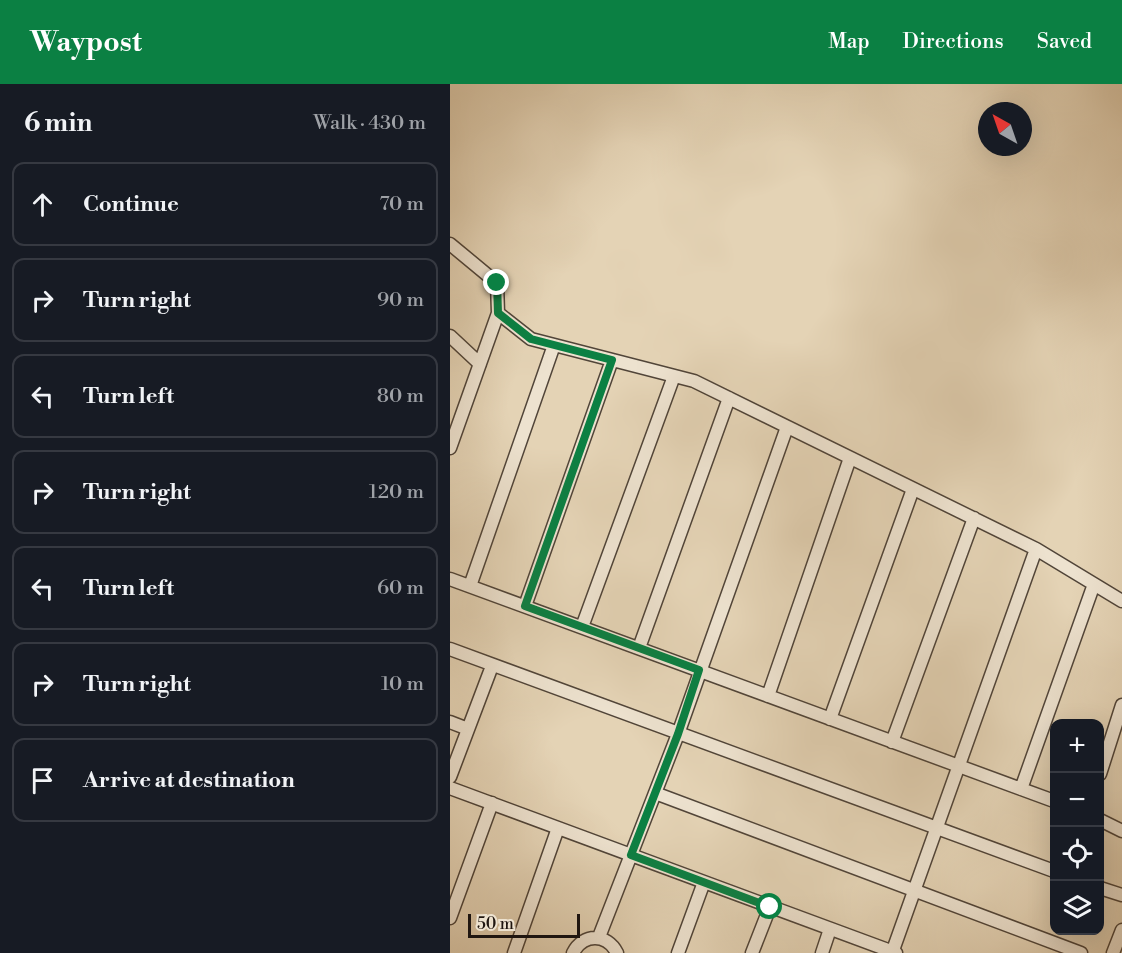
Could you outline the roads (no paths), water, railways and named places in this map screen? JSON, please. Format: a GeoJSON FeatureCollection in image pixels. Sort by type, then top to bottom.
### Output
{"type":"FeatureCollection","features":[{"type":"Feature","properties":{"kind":"street"},"geometry":{"type":"LineString","coordinates":[[450,244],[497,283],[498,313],[480,364],[454,423],[450,448]]}},
{"type":"Feature","properties":{"kind":"street"},"geometry":{"type":"LineString","coordinates":[[498,313],[531,339],[694,381],[1036,549],[1122,601]]}},
{"type":"Feature","properties":{"kind":"street"},"geometry":{"type":"LineString","coordinates":[[450,336],[480,364]]}},
{"type":"Feature","properties":{"kind":"street"},"geometry":{"type":"LineString","coordinates":[[470,586],[554,345]]}},
{"type":"Feature","properties":{"kind":"street"},"geometry":{"type":"LineString","coordinates":[[525,606],[612,360]]}},
{"type":"Feature","properties":{"kind":"street"},"geometry":{"type":"LineString","coordinates":[[582,627],[674,376]]}},
{"type":"Feature","properties":{"kind":"street"},"geometry":{"type":"LineString","coordinates":[[639,648],[729,398]]}},
{"type":"Feature","properties":{"kind":"street"},"geometry":{"type":"LineString","coordinates":[[599,937],[656,794],[787,427]]}},
{"type":"Feature","properties":{"kind":"street"},"geometry":{"type":"LineString","coordinates":[[768,696],[850,458]]}},
{"type":"Feature","properties":{"kind":"street"},"geometry":{"type":"LineString","coordinates":[[830,719],[914,489]]}},
{"type":"Feature","properties":{"kind":"street"},"geometry":{"type":"LineString","coordinates":[[892,742],[974,518]]}},
{"type":"Feature","properties":{"kind":"street"},"geometry":{"type":"LineString","coordinates":[[450,788],[894,953],[1036,549]]}},
{"type":"Feature","properties":{"kind":"street"},"geometry":{"type":"LineString","coordinates":[[450,579],[1050,800]]}},
{"type":"Feature","properties":{"kind":"street"},"geometry":{"type":"LineString","coordinates":[[1021,789],[1094,584]]}},
{"type":"Feature","properties":{"kind":"street"},"geometry":{"type":"LineString","coordinates":[[450,650],[1050,870]]}},
{"type":"Feature","properties":{"kind":"street"},"geometry":{"type":"LineString","coordinates":[[450,777],[492,666]]}},
{"type":"Feature","properties":{"kind":"street"},"geometry":{"type":"LineString","coordinates":[[1100,773],[1122,705]]}},
{"type":"Feature","properties":{"kind":"street"},"geometry":{"type":"LineString","coordinates":[[450,722],[468,729]]}},
{"type":"Feature","properties":{"kind":"street"},"geometry":{"type":"LineString","coordinates":[[656,794],[1081,953]]}},
{"type":"Feature","properties":{"kind":"street"},"geometry":{"type":"LineString","coordinates":[[450,918],[492,803]]}},
{"type":"Feature","properties":{"kind":"street"},"geometry":{"type":"LineString","coordinates":[[1104,822],[1122,831]]}},
{"type":"Feature","properties":{"kind":"street"},"geometry":{"type":"LineString","coordinates":[[514,953],[558,828]]}},
{"type":"Feature","properties":{"kind":"street"},"geometry":{"type":"LineString","coordinates":[[678,953],[704,882]]}},
{"type":"Feature","properties":{"kind":"street"},"geometry":{"type":"LineString","coordinates":[[1104,889],[1122,895]]}},
{"type":"Feature","properties":{"kind":"street"},"geometry":{"type":"LineString","coordinates":[[752,953],[770,907]]}},
{"type":"Feature","properties":{"kind":"street"},"geometry":{"type":"LineString","coordinates":[[822,953],[830,929]]}},
{"type":"Feature","properties":{"kind":"street"},"geometry":{"type":"LineString","coordinates":[[1113,953],[1122,930]]}},
{"type":"Feature","properties":{"kind":"street"},"geometry":{"type":"LineString","coordinates":[[573,953],[584,940],[599,937],[612,944],[617,953]]}}]}
